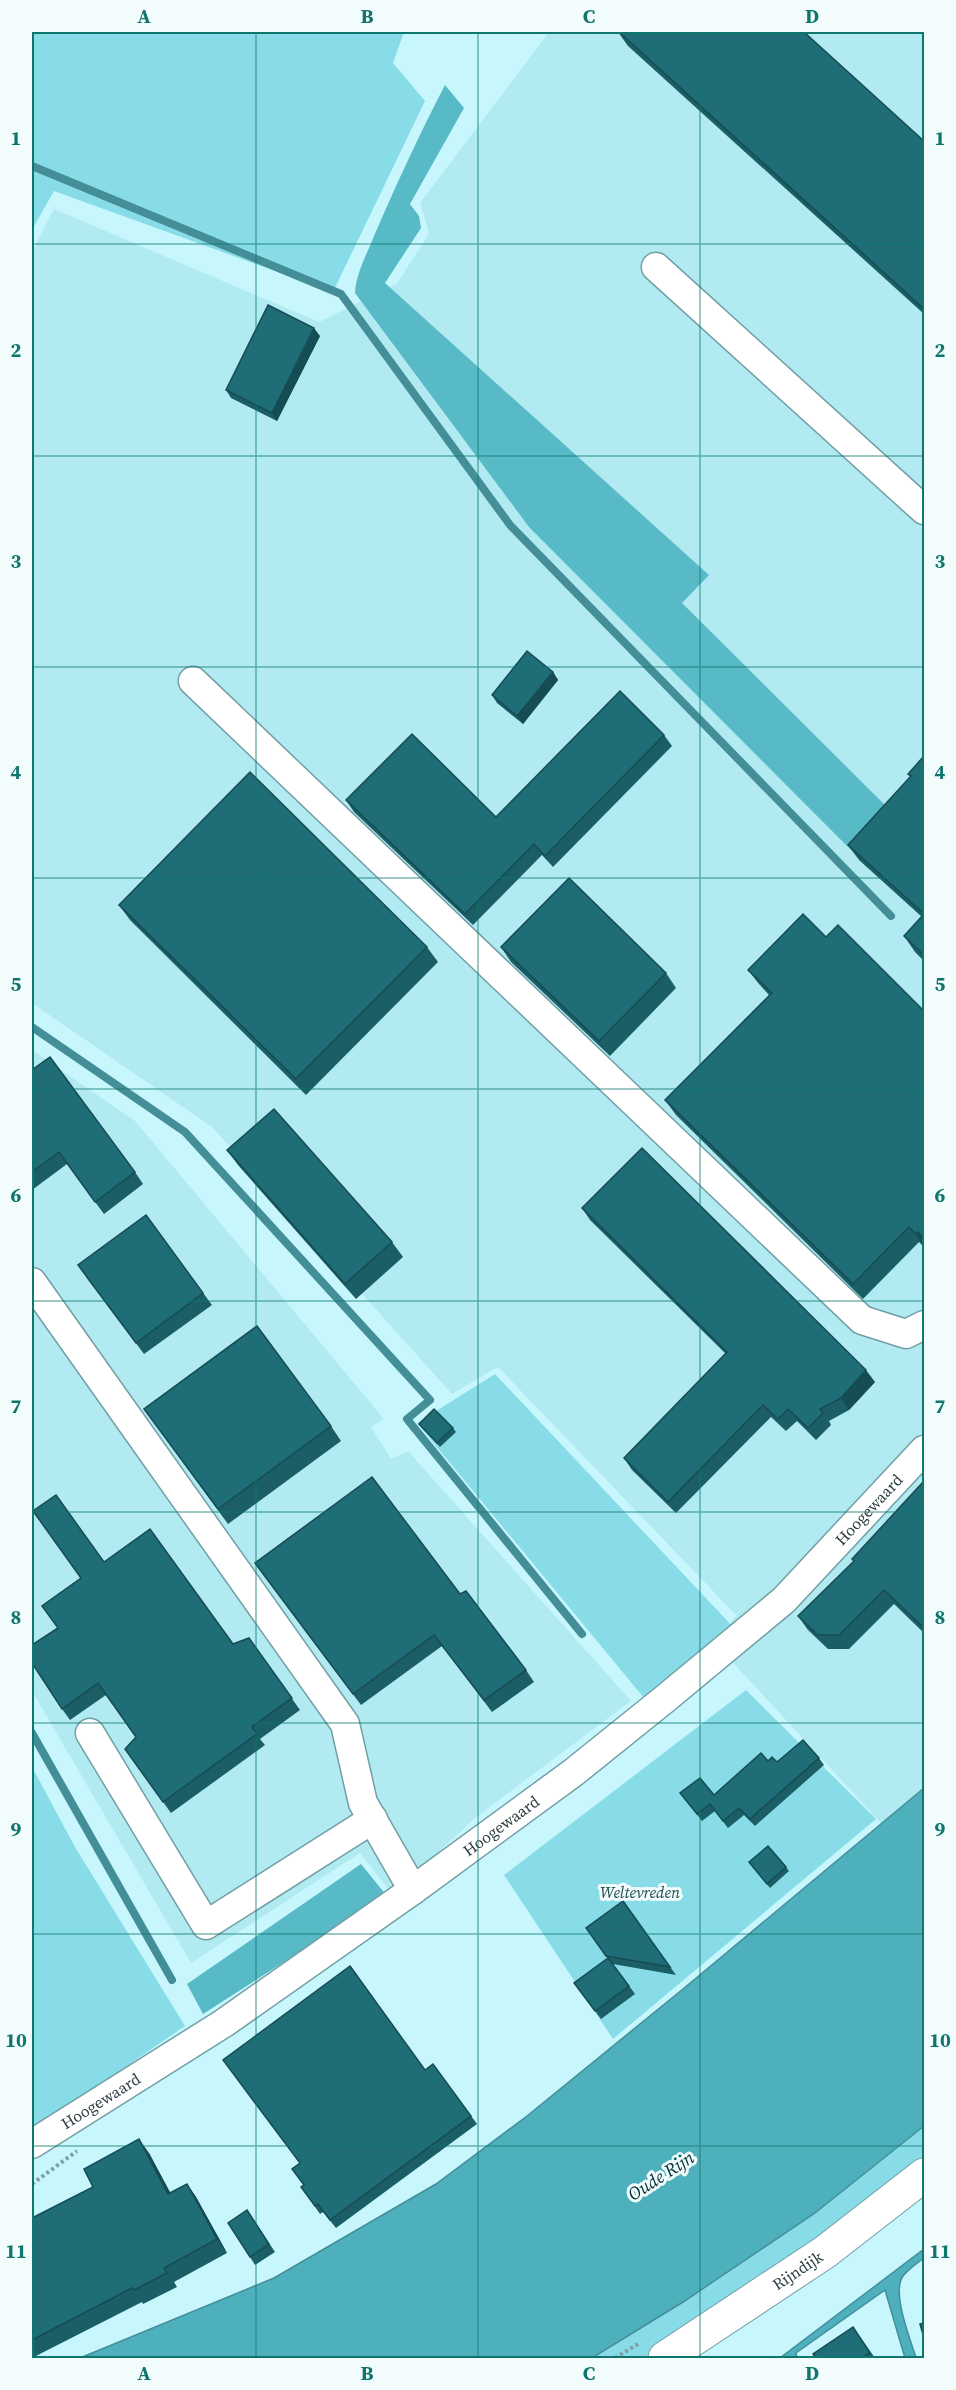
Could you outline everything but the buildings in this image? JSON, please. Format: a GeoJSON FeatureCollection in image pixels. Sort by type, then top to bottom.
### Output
{"type":"FeatureCollection","features":[{"type":"Feature","properties":{"kind":"main road","name":"Rijndijk"},"geometry":{"type":"LineString","coordinates":[[665,2358],[825,2252],[924,2175]]}},
{"type":"Feature","properties":{"kind":"street"},"geometry":{"type":"LineString","coordinates":[[656,267],[924,510]]}},
{"type":"Feature","properties":{"kind":"street"},"geometry":{"type":"LineString","coordinates":[[193,681],[862,1320],[906,1334],[924,1325]]}},
{"type":"Feature","properties":{"kind":"street"},"geometry":{"type":"LineString","coordinates":[[32,1282],[345,1724],[363,1803],[413,1890]]}},
{"type":"Feature","properties":{"kind":"street","name":"Hoogewaard"},"geometry":{"type":"LineString","coordinates":[[32,2144],[224,2023],[413,1890],[574,1772],[784,1600],[924,1449]]}},
{"type":"Feature","properties":{"kind":"street"},"geometry":{"type":"LineString","coordinates":[[90,1733],[206,1925],[373,1819]]}},
{"type":"Feature","properties":{"kind":"shaded area"},"geometry":{"type":"Polygon","coordinates":[[[549,32],[924,32],[924,1851],[892,1835],[714,1642],[753,1596],[736,1615],[498,1367],[452,1394],[212,1127],[32,1003],[32,252],[54,209],[319,322],[397,283],[429,234],[420,203],[549,32]]]}},
{"type":"Feature","properties":{"kind":"shaded area"},"geometry":{"type":"Polygon","coordinates":[[[445,85],[464,108],[410,204],[419,216],[421,228],[385,283],[709,575],[682,603],[894,814],[856,855],[529,527],[355,293],[360,271],[374,236],[445,85]]]}},
{"type":"Feature","properties":{"kind":"shaded area"},"geometry":{"type":"Polygon","coordinates":[[[32,1050],[135,1121],[384,1419],[371,1427],[391,1459],[408,1451],[631,1701],[475,1818],[393,1895],[360,1853],[191,1963],[32,1691],[32,1050]]]}},
{"type":"Feature","properties":{"kind":"shaded area"},"geometry":{"type":"Polygon","coordinates":[[[361,1864],[387,1896],[203,2014],[187,1984],[361,1864]]]}},
{"type":"Feature","properties":{"kind":"green space"},"geometry":{"type":"Polygon","coordinates":[[[32,32],[404,32],[393,63],[425,101],[333,292],[54,191],[32,230],[32,32]]]}},
{"type":"Feature","properties":{"kind":"green space"},"geometry":{"type":"Polygon","coordinates":[[[495,1374],[735,1629],[644,1698],[417,1423],[495,1374]]]}},
{"type":"Feature","properties":{"kind":"green space","name":"Weltevreden"},"geometry":{"type":"Polygon","coordinates":[[[746,1690],[876,1819],[613,2039],[504,1875],[746,1690]]]}},
{"type":"Feature","properties":{"kind":"green space"},"geometry":{"type":"Polygon","coordinates":[[[32,1767],[75,1847],[185,2026],[32,2131],[32,1767]]]}},
{"type":"Feature","properties":{"kind":"green space"},"geometry":{"type":"Polygon","coordinates":[[[924,2126],[924,2157],[799,2253],[722,2308],[644,2358],[592,2358],[721,2277],[804,2219],[924,2126]]]}},
{"type":"Feature","properties":{"kind":"water","name":"Oude Rijn"},"geometry":{"type":"Polygon","coordinates":[[[924,1788],[924,2126],[815,2213],[683,2302],[592,2358],[80,2358],[274,2278],[436,2184],[527,2116],[924,1788]]]}},
{"type":"Feature","properties":{"kind":"water"},"geometry":{"type":"Polygon","coordinates":[[[924,2249],[924,2258],[903,2276],[899,2293],[916,2358],[905,2358],[885,2290],[796,2353],[797,2358],[780,2358],[924,2249]]]}},
{"type":"Feature","properties":{"kind":"waterway"},"geometry":{"type":"LineString","coordinates":[[32,166],[341,294],[510,525],[891,916]]}},
{"type":"Feature","properties":{"kind":"waterway"},"geometry":{"type":"LineString","coordinates":[[32,1027],[185,1132],[430,1400],[407,1419],[582,1634]]}},
{"type":"Feature","properties":{"kind":"waterway"},"geometry":{"type":"LineString","coordinates":[[32,1733],[172,1980]]}}]}
